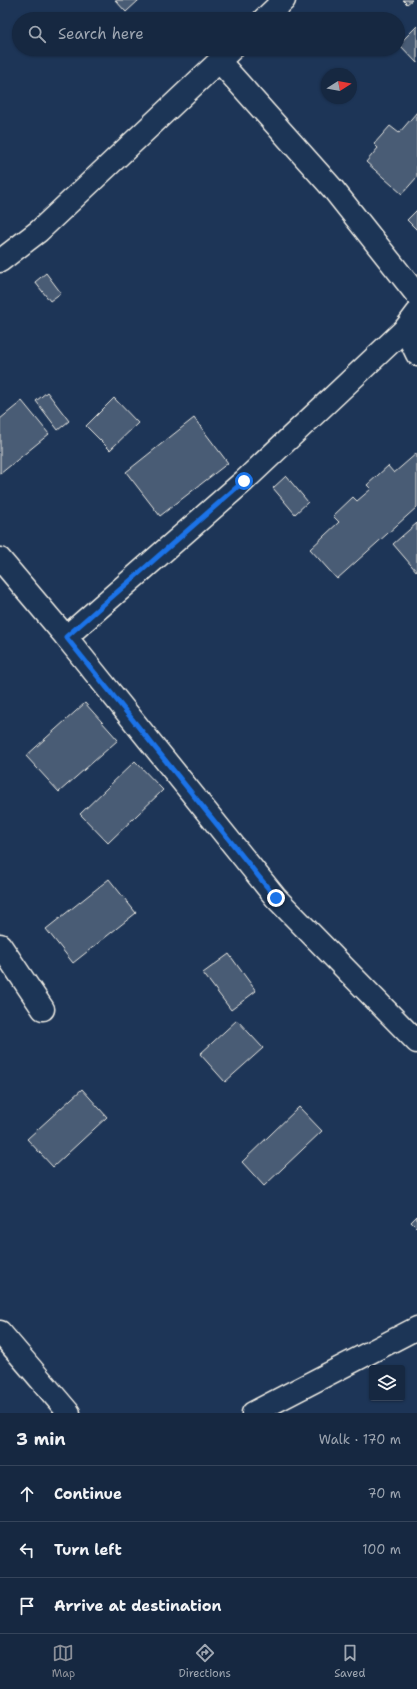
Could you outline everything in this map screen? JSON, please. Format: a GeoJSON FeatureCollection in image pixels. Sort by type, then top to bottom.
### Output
{"type":"FeatureCollection","features":[{"type":"Feature","properties":{"kind":"street"},"geometry":{"type":"LineString","coordinates":[[270,12],[280,1]]}},
{"type":"Feature","properties":{"kind":"street"},"geometry":{"type":"LineString","coordinates":[[0,261],[39,231],[225,56]]}},
{"type":"Feature","properties":{"kind":"street"},"geometry":{"type":"LineString","coordinates":[[227,56],[417,295]]}},
{"type":"Feature","properties":{"kind":"street"},"geometry":{"type":"LineString","coordinates":[[411,321],[417,354]]}},
{"type":"Feature","properties":{"kind":"street"},"geometry":{"type":"LineString","coordinates":[[66,637],[244,481],[411,321]]}},
{"type":"Feature","properties":{"kind":"street"},"geometry":{"type":"LineString","coordinates":[[0,559],[66,637],[276,898],[417,1042]]}},
{"type":"Feature","properties":{"kind":"street"},"geometry":{"type":"LineString","coordinates":[[0,945],[43,1009]]}},
{"type":"Feature","properties":{"kind":"street"},"geometry":{"type":"LineString","coordinates":[[253,1413],[417,1328]]}},
{"type":"Feature","properties":{"kind":"street"},"geometry":{"type":"LineString","coordinates":[[0,1332],[69,1413]]}},
{"type":"Feature","properties":{"kind":"building"},"geometry":{"type":"Polygon","coordinates":[[[115,0],[139,0],[126,12],[115,0]]]}},
{"type":"Feature","properties":{"kind":"building"},"geometry":{"type":"Polygon","coordinates":[[[403,0],[412,0],[407,4],[403,0]]]}},
{"type":"Feature","properties":{"kind":"building"},"geometry":{"type":"Polygon","coordinates":[[[417,26],[417,63],[405,50],[405,38],[417,26]]]}},
{"type":"Feature","properties":{"kind":"building"},"geometry":{"type":"Polygon","coordinates":[[[417,112],[417,177],[402,194],[366,162],[378,148],[374,144],[390,126],[399,133],[417,112]]]}},
{"type":"Feature","properties":{"kind":"building"},"geometry":{"type":"Polygon","coordinates":[[[417,210],[417,230],[407,220],[417,210]]]}},
{"type":"Feature","properties":{"kind":"building"},"geometry":{"type":"Polygon","coordinates":[[[46,273],[61,293],[50,301],[35,282],[46,273]]]}},
{"type":"Feature","properties":{"kind":"building"},"geometry":{"type":"Polygon","coordinates":[[[47,392],[69,421],[58,430],[36,401],[47,392]]]}},
{"type":"Feature","properties":{"kind":"building"},"geometry":{"type":"Polygon","coordinates":[[[114,398],[138,423],[110,450],[86,426],[114,398]]]}},
{"type":"Feature","properties":{"kind":"building"},"geometry":{"type":"Polygon","coordinates":[[[22,401],[49,434],[0,474],[0,419],[22,401]]]}},
{"type":"Feature","properties":{"kind":"building"},"geometry":{"type":"Polygon","coordinates":[[[194,418],[228,463],[160,516],[126,472],[194,418]]]}},
{"type":"Feature","properties":{"kind":"building"},"geometry":{"type":"Polygon","coordinates":[[[417,453],[417,507],[337,579],[310,549],[339,522],[333,516],[353,497],[357,501],[371,489],[367,485],[388,466],[394,473],[417,453]]]}},
{"type":"Feature","properties":{"kind":"building"},"geometry":{"type":"Polygon","coordinates":[[[286,476],[308,502],[295,514],[273,488],[286,476]]]}},
{"type":"Feature","properties":{"kind":"building"},"geometry":{"type":"Polygon","coordinates":[[[417,523],[417,572],[393,544],[417,523]]]}},
{"type":"Feature","properties":{"kind":"building"},"geometry":{"type":"Polygon","coordinates":[[[85,703],[118,740],[59,792],[26,756],[85,703]]]}},
{"type":"Feature","properties":{"kind":"building"},"geometry":{"type":"Polygon","coordinates":[[[135,761],[163,790],[108,843],[80,814],[135,761]]]}},
{"type":"Feature","properties":{"kind":"building"},"geometry":{"type":"Polygon","coordinates":[[[109,879],[136,913],[73,963],[46,929],[109,879]]]}},
{"type":"Feature","properties":{"kind":"building"},"geometry":{"type":"Polygon","coordinates":[[[229,954],[256,991],[231,1010],[203,973],[229,954]]]}},
{"type":"Feature","properties":{"kind":"building"},"geometry":{"type":"Polygon","coordinates":[[[237,1020],[263,1048],[225,1082],[200,1054],[237,1020]]]}},
{"type":"Feature","properties":{"kind":"building"},"geometry":{"type":"Polygon","coordinates":[[[82,1089],[107,1117],[53,1167],[27,1139],[82,1089]]]}},
{"type":"Feature","properties":{"kind":"building"},"geometry":{"type":"Polygon","coordinates":[[[299,1107],[322,1131],[264,1186],[242,1162],[299,1107]]]}},
{"type":"Feature","properties":{"kind":"building"},"geometry":{"type":"Polygon","coordinates":[[[417,1216],[417,1228],[411,1222],[417,1216]]]}},
{"type":"Feature","properties":{"kind":"route"},"geometry":{"type":"LineString","coordinates":[[244,481],[66,637],[276,898]]}}]}
